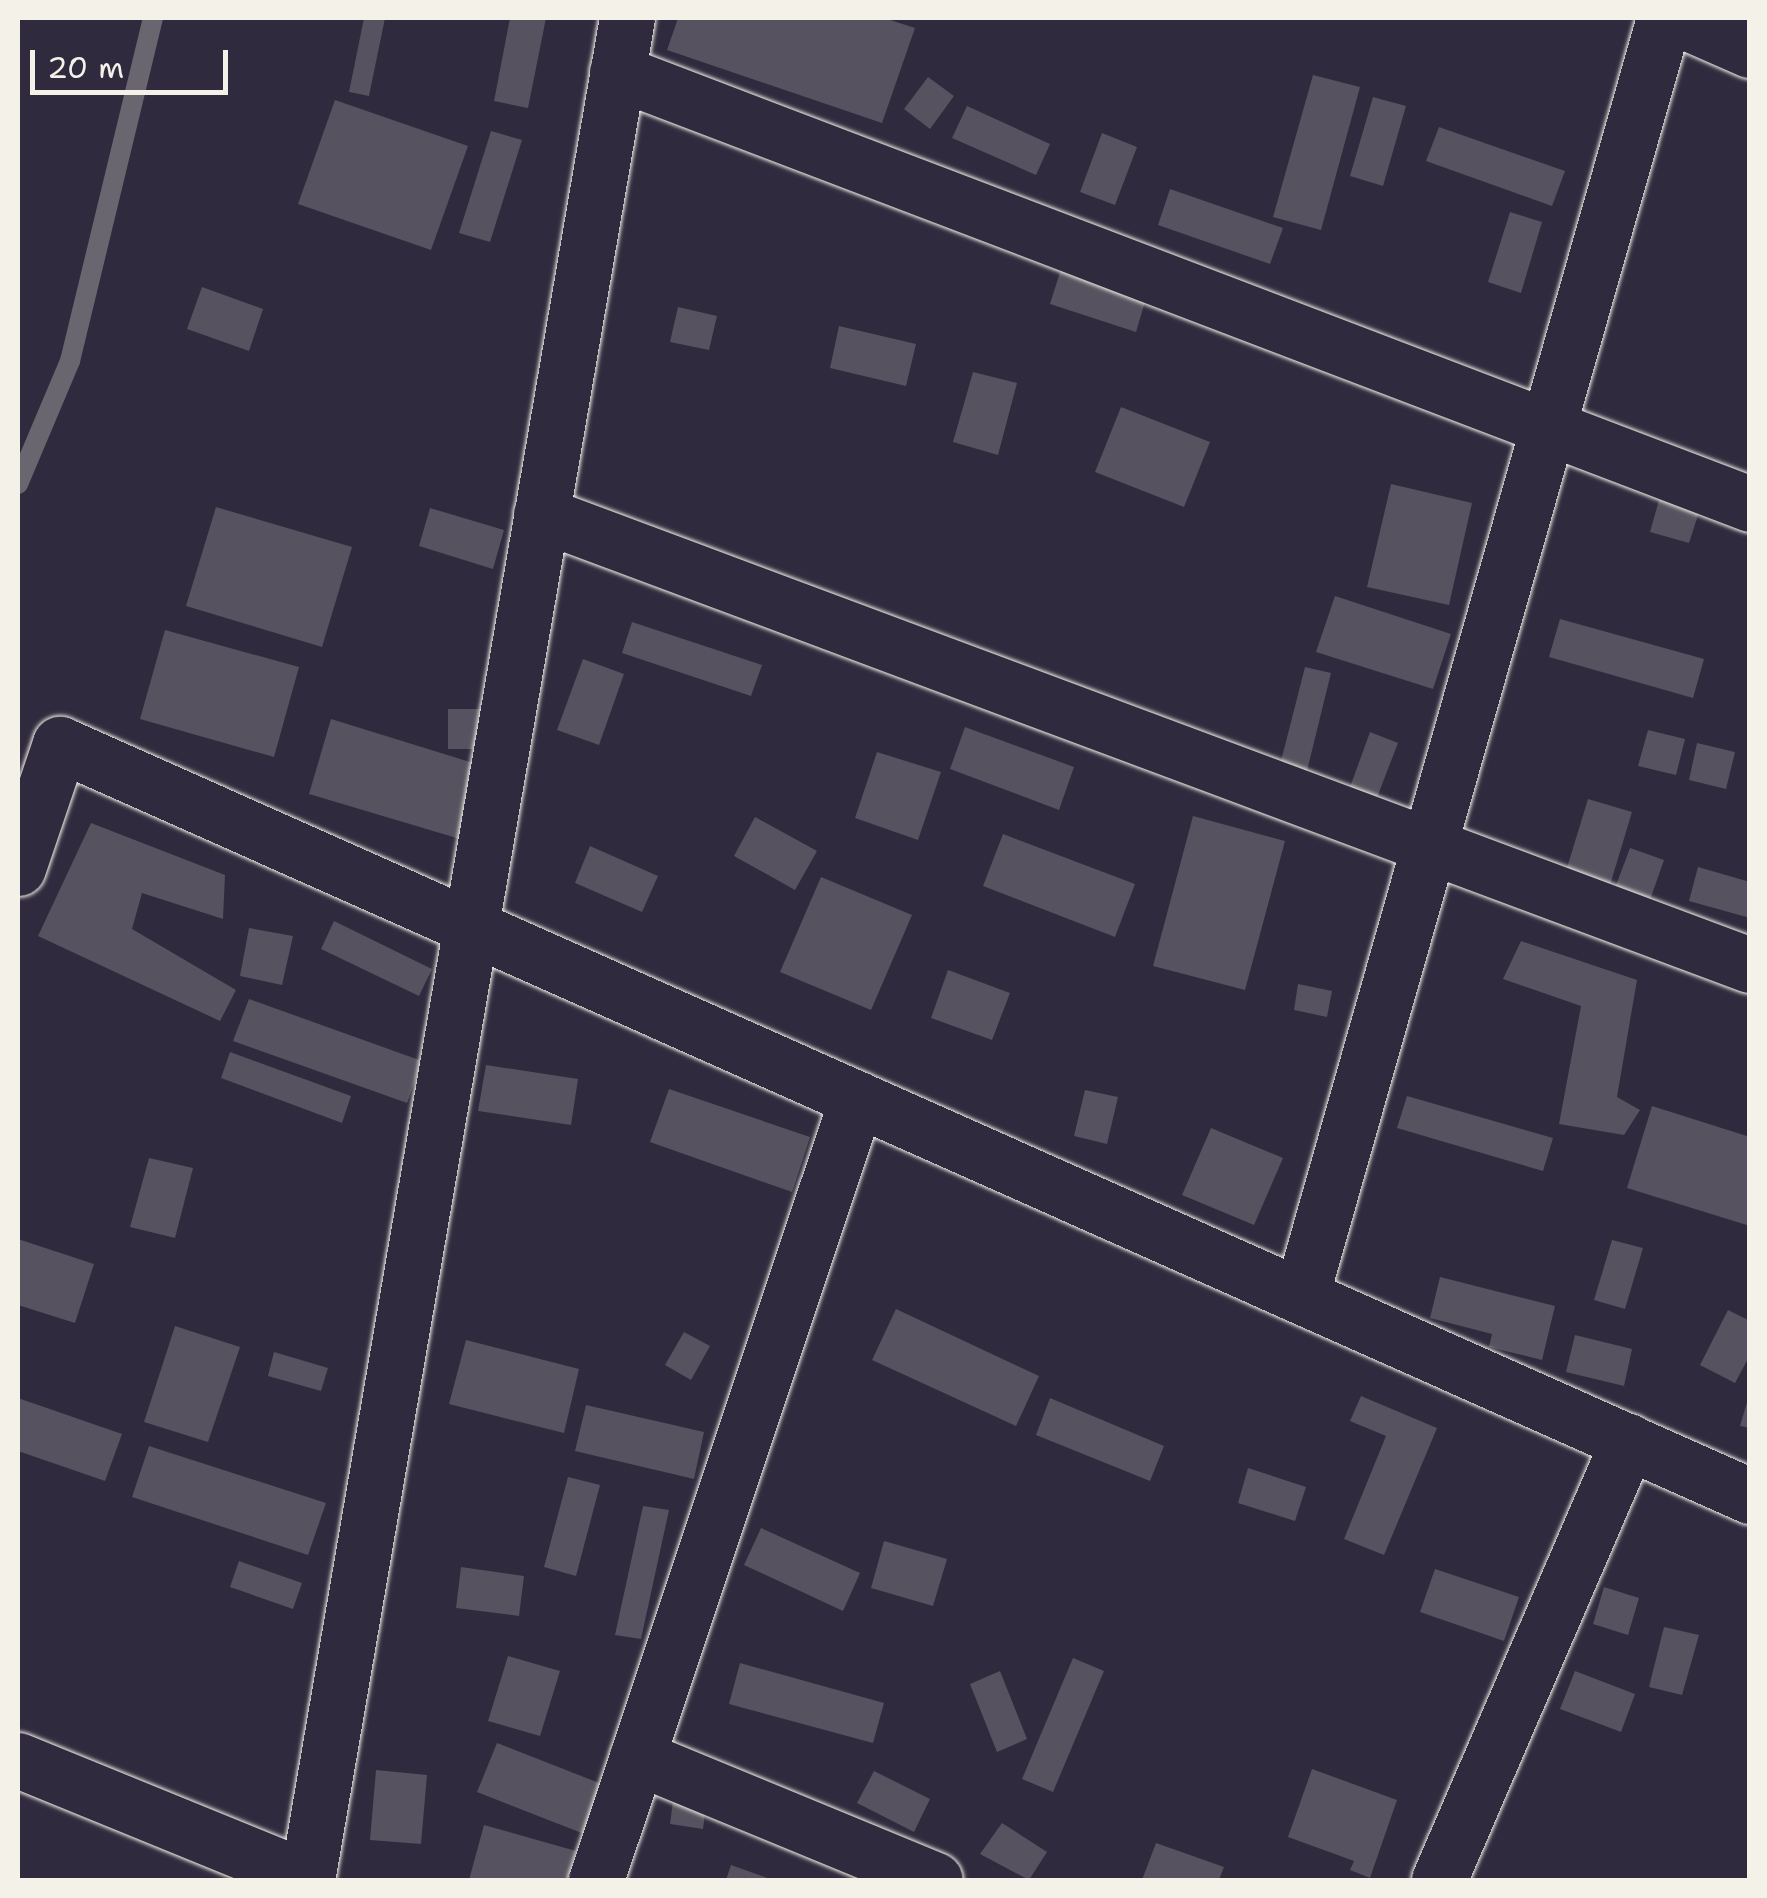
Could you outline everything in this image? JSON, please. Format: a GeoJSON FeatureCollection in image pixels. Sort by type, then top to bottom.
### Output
{"type":"FeatureCollection","features":[{"type":"Feature","properties":{"kind":"street"},"geometry":{"type":"LineString","coordinates":[[18,1760],[307,1879],[626,18]]}},
{"type":"Feature","properties":{"kind":"street"},"geometry":{"type":"LineString","coordinates":[[1301,1296],[1432,846],[1664,18]]}},
{"type":"Feature","properties":{"kind":"street"},"geometry":{"type":"LineString","coordinates":[[1677,18],[1750,50]]}},
{"type":"Feature","properties":{"kind":"street"},"geometry":{"type":"LineString","coordinates":[[617,72],[1548,422],[1750,504]]}},
{"type":"Feature","properties":{"kind":"street"},"geometry":{"type":"LineString","coordinates":[[541,514],[1750,965]]}},
{"type":"Feature","properties":{"kind":"street"},"geometry":{"type":"LineString","coordinates":[[18,868],[60,744],[1750,1496]]}},
{"type":"Feature","properties":{"kind":"street"},"geometry":{"type":"LineString","coordinates":[[596,1880],[857,1098]]}},
{"type":"Feature","properties":{"kind":"street"},"geometry":{"type":"LineString","coordinates":[[1439,1880],[1628,1441]]}},
{"type":"Feature","properties":{"kind":"street"},"geometry":{"type":"LineString","coordinates":[[637,1757],[934,1880]]}},
{"type":"Feature","properties":{"kind":"building"},"geometry":{"type":"Polygon","coordinates":[[[364,18],[385,18],[369,96],[349,92],[364,18]]]}},
{"type":"Feature","properties":{"kind":"building"},"geometry":{"type":"Polygon","coordinates":[[[510,18],[546,18],[528,108],[494,101],[510,18]]]}},
{"type":"Feature","properties":{"kind":"building"},"geometry":{"type":"Polygon","coordinates":[[[678,18],[884,18],[915,28],[882,123],[667,50],[678,18]]]}},
{"type":"Feature","properties":{"kind":"building"},"geometry":{"type":"Polygon","coordinates":[[[1313,75],[1360,87],[1321,230],[1273,217],[1313,75]]]}},
{"type":"Feature","properties":{"kind":"building"},"geometry":{"type":"Polygon","coordinates":[[[928,77],[954,96],[930,129],[904,109],[928,77]]]}},
{"type":"Feature","properties":{"kind":"building"},"geometry":{"type":"Polygon","coordinates":[[[1373,97],[1406,106],[1383,186],[1350,176],[1373,97]]]}},
{"type":"Feature","properties":{"kind":"building"},"geometry":{"type":"Polygon","coordinates":[[[335,100],[468,146],[431,250],[298,204],[335,100]]]}},
{"type":"Feature","properties":{"kind":"building"},"geometry":{"type":"Polygon","coordinates":[[[967,106],[1050,144],[1036,175],[952,138],[967,106]]]}},
{"type":"Feature","properties":{"kind":"building"},"geometry":{"type":"Polygon","coordinates":[[[1439,127],[1565,171],[1552,206],[1426,161],[1439,127]]]}},
{"type":"Feature","properties":{"kind":"building"},"geometry":{"type":"Polygon","coordinates":[[[491,131],[522,140],[490,242],[459,233],[491,131]]]}},
{"type":"Feature","properties":{"kind":"building"},"geometry":{"type":"Polygon","coordinates":[[[1102,133],[1137,147],[1115,205],[1080,192],[1102,133]]]}},
{"type":"Feature","properties":{"kind":"building"},"geometry":{"type":"Polygon","coordinates":[[[1170,189],[1283,228],[1270,264],[1158,225],[1170,189]]]}},
{"type":"Feature","properties":{"kind":"building"},"geometry":{"type":"Polygon","coordinates":[[[1510,212],[1542,222],[1521,293],[1488,282],[1510,212]]]}},
{"type":"Feature","properties":{"kind":"building"},"geometry":{"type":"Polygon","coordinates":[[[1061,269],[1147,295],[1136,332],[1050,304],[1061,269]]]}},
{"type":"Feature","properties":{"kind":"building"},"geometry":{"type":"Polygon","coordinates":[[[202,287],[263,309],[249,351],[187,329],[202,287]]]}},
{"type":"Feature","properties":{"kind":"building"},"geometry":{"type":"Polygon","coordinates":[[[678,307],[717,316],[709,350],[670,342],[678,307]]]}},
{"type":"Feature","properties":{"kind":"building"},"geometry":{"type":"Polygon","coordinates":[[[839,326],[916,344],[906,386],[830,368],[839,326]]]}},
{"type":"Feature","properties":{"kind":"building"},"geometry":{"type":"Polygon","coordinates":[[[973,372],[1017,383],[998,455],[953,442],[973,372]]]}},
{"type":"Feature","properties":{"kind":"building"},"geometry":{"type":"Polygon","coordinates":[[[1121,407],[1210,442],[1184,507],[1095,472],[1121,407]]]}},
{"type":"Feature","properties":{"kind":"building"},"geometry":{"type":"Polygon","coordinates":[[[1391,484],[1472,503],[1449,605],[1367,587],[1391,484]]]}},
{"type":"Feature","properties":{"kind":"building"},"geometry":{"type":"Polygon","coordinates":[[[1659,500],[1699,512],[1689,543],[1650,532],[1659,500]]]}},
{"type":"Feature","properties":{"kind":"building"},"geometry":{"type":"Polygon","coordinates":[[[216,507],[352,547],[322,647],[186,606],[216,507]]]}},
{"type":"Feature","properties":{"kind":"building"},"geometry":{"type":"Polygon","coordinates":[[[430,508],[504,530],[493,569],[419,546],[430,508]]]}},
{"type":"Feature","properties":{"kind":"building"},"geometry":{"type":"Polygon","coordinates":[[[1335,596],[1451,634],[1433,689],[1316,652],[1335,596]]]}},
{"type":"Feature","properties":{"kind":"building"},"geometry":{"type":"Polygon","coordinates":[[[1560,619],[1704,659],[1693,698],[1549,657],[1560,619]]]}},
{"type":"Feature","properties":{"kind":"building"},"geometry":{"type":"Polygon","coordinates":[[[632,622],[762,665],[751,696],[622,653],[632,622]]]}},
{"type":"Feature","properties":{"kind":"building"},"geometry":{"type":"Polygon","coordinates":[[[165,630],[299,667],[274,757],[140,719],[165,630]]]}},
{"type":"Feature","properties":{"kind":"building"},"geometry":{"type":"Polygon","coordinates":[[[583,659],[624,674],[599,745],[557,730],[583,659]]]}},
{"type":"Feature","properties":{"kind":"building"},"geometry":{"type":"Polygon","coordinates":[[[1305,667],[1331,673],[1306,775],[1279,769],[1305,667]]]}},
{"type":"Feature","properties":{"kind":"building"},"geometry":{"type":"Polygon","coordinates":[[[448,709],[482,709],[481,749],[448,749],[448,709]]]}},
{"type":"Feature","properties":{"kind":"building"},"geometry":{"type":"Polygon","coordinates":[[[331,719],[483,766],[460,839],[309,794],[331,719]]]}},
{"type":"Feature","properties":{"kind":"building"},"geometry":{"type":"Polygon","coordinates":[[[965,727],[1074,767],[1059,810],[950,769],[965,727]]]}},
{"type":"Feature","properties":{"kind":"building"},"geometry":{"type":"Polygon","coordinates":[[[1648,730],[1685,739],[1676,775],[1638,766],[1648,730]]]}},
{"type":"Feature","properties":{"kind":"building"},"geometry":{"type":"Polygon","coordinates":[[[1370,732],[1398,743],[1376,800],[1349,790],[1370,732]]]}},
{"type":"Feature","properties":{"kind":"building"},"geometry":{"type":"Polygon","coordinates":[[[1697,743],[1735,752],[1726,789],[1689,780],[1697,743]]]}},
{"type":"Feature","properties":{"kind":"building"},"geometry":{"type":"Polygon","coordinates":[[[877,752],[941,772],[918,840],[855,818],[877,752]]]}},
{"type":"Feature","properties":{"kind":"building"},"geometry":{"type":"Polygon","coordinates":[[[1588,799],[1632,812],[1610,885],[1566,871],[1588,799]]]}},
{"type":"Feature","properties":{"kind":"building"},"geometry":{"type":"Polygon","coordinates":[[[1193,816],[1285,841],[1245,990],[1153,966],[1193,816]]]}},
{"type":"Feature","properties":{"kind":"building"},"geometry":{"type":"Polygon","coordinates":[[[755,817],[817,851],[795,890],[734,856],[755,817]]]}},
{"type":"Feature","properties":{"kind":"building"},"geometry":{"type":"Polygon","coordinates":[[[91,823],[225,875],[223,919],[142,893],[132,929],[236,990],[220,1021],[38,936],[91,823]]]}},
{"type":"Feature","properties":{"kind":"building"},"geometry":{"type":"Polygon","coordinates":[[[1003,834],[1135,884],[1115,937],[983,886],[1003,834]]]}},
{"type":"Feature","properties":{"kind":"building"},"geometry":{"type":"Polygon","coordinates":[[[590,846],[658,876],[642,912],[575,883],[590,846]]]}},
{"type":"Feature","properties":{"kind":"building"},"geometry":{"type":"Polygon","coordinates":[[[1630,848],[1664,860],[1650,900],[1615,888],[1630,848]]]}},
{"type":"Feature","properties":{"kind":"building"},"geometry":{"type":"Polygon","coordinates":[[[1698,867],[1750,882],[1750,918],[1689,901],[1698,867]]]}},
{"type":"Feature","properties":{"kind":"building"},"geometry":{"type":"Polygon","coordinates":[[[821,877],[912,915],[871,1010],[780,972],[821,877]]]}},
{"type":"Feature","properties":{"kind":"building"},"geometry":{"type":"Polygon","coordinates":[[[334,921],[432,969],[419,996],[321,949],[334,921]]]}},
{"type":"Feature","properties":{"kind":"building"},"geometry":{"type":"Polygon","coordinates":[[[249,928],[293,936],[282,985],[240,976],[249,928]]]}},
{"type":"Feature","properties":{"kind":"building"},"geometry":{"type":"Polygon","coordinates":[[[1521,941],[1637,980],[1617,1097],[1640,1110],[1624,1135],[1559,1124],[1581,1006],[1503,979],[1521,941]]]}},
{"type":"Feature","properties":{"kind":"building"},"geometry":{"type":"Polygon","coordinates":[[[948,970],[1010,993],[992,1040],[931,1018],[948,970]]]}},
{"type":"Feature","properties":{"kind":"building"},"geometry":{"type":"Polygon","coordinates":[[[1298,984],[1332,991],[1327,1017],[1294,1010],[1298,984]]]}},
{"type":"Feature","properties":{"kind":"building"},"geometry":{"type":"Polygon","coordinates":[[[249,999],[422,1061],[407,1103],[233,1041],[249,999]]]}},
{"type":"Feature","properties":{"kind":"building"},"geometry":{"type":"Polygon","coordinates":[[[230,1052],[351,1096],[342,1123],[221,1078],[230,1052]]]}},
{"type":"Feature","properties":{"kind":"building"},"geometry":{"type":"Polygon","coordinates":[[[486,1065],[578,1079],[571,1125],[478,1111],[486,1065]]]}},
{"type":"Feature","properties":{"kind":"building"},"geometry":{"type":"Polygon","coordinates":[[[669,1089],[810,1137],[792,1192],[650,1142],[669,1089]]]}},
{"type":"Feature","properties":{"kind":"building"},"geometry":{"type":"Polygon","coordinates":[[[1085,1090],[1118,1097],[1107,1144],[1074,1136],[1085,1090]]]}},
{"type":"Feature","properties":{"kind":"building"},"geometry":{"type":"Polygon","coordinates":[[[1407,1096],[1553,1138],[1543,1171],[1397,1128],[1407,1096]]]}},
{"type":"Feature","properties":{"kind":"building"},"geometry":{"type":"Polygon","coordinates":[[[1652,1106],[1750,1137],[1750,1226],[1627,1188],[1652,1106]]]}},
{"type":"Feature","properties":{"kind":"building"},"geometry":{"type":"Polygon","coordinates":[[[1211,1128],[1283,1158],[1254,1225],[1182,1195],[1211,1128]]]}},
{"type":"Feature","properties":{"kind":"building"},"geometry":{"type":"Polygon","coordinates":[[[149,1158],[193,1168],[175,1238],[130,1227],[149,1158]]]}},
{"type":"Feature","properties":{"kind":"building"},"geometry":{"type":"Polygon","coordinates":[[[18,1239],[94,1264],[75,1323],[18,1305],[18,1239]]]}},
{"type":"Feature","properties":{"kind":"building"},"geometry":{"type":"Polygon","coordinates":[[[1612,1240],[1643,1248],[1625,1309],[1594,1300],[1612,1240]]]}},
{"type":"Feature","properties":{"kind":"building"},"geometry":{"type":"Polygon","coordinates":[[[1440,1277],[1555,1306],[1542,1360],[1489,1347],[1492,1334],[1430,1318],[1440,1277]]]}},
{"type":"Feature","properties":{"kind":"building"},"geometry":{"type":"Polygon","coordinates":[[[896,1309],[1039,1376],[1016,1426],[872,1360],[896,1309]]]}},
{"type":"Feature","properties":{"kind":"building"},"geometry":{"type":"Polygon","coordinates":[[[1728,1310],[1750,1321],[1750,1355],[1735,1383],[1700,1365],[1728,1310]]]}},
{"type":"Feature","properties":{"kind":"building"},"geometry":{"type":"Polygon","coordinates":[[[175,1326],[240,1347],[208,1442],[144,1422],[175,1326]]]}},
{"type":"Feature","properties":{"kind":"building"},"geometry":{"type":"Polygon","coordinates":[[[684,1332],[710,1346],[691,1380],[665,1365],[684,1332]]]}},
{"type":"Feature","properties":{"kind":"building"},"geometry":{"type":"Polygon","coordinates":[[[1575,1335],[1632,1349],[1624,1386],[1566,1372],[1575,1335]]]}},
{"type":"Feature","properties":{"kind":"building"},"geometry":{"type":"Polygon","coordinates":[[[466,1340],[579,1369],[564,1433],[449,1404],[466,1340]]]}},
{"type":"Feature","properties":{"kind":"building"},"geometry":{"type":"Polygon","coordinates":[[[274,1352],[328,1368],[321,1391],[268,1376],[274,1352]]]}},
{"type":"Feature","properties":{"kind":"building"},"geometry":{"type":"Polygon","coordinates":[[[1750,1392],[1750,1428],[1740,1426],[1750,1392]]]}},
{"type":"Feature","properties":{"kind":"building"},"geometry":{"type":"Polygon","coordinates":[[[1361,1396],[1437,1428],[1384,1555],[1344,1539],[1386,1436],[1350,1421],[1361,1396]]]}},
{"type":"Feature","properties":{"kind":"building"},"geometry":{"type":"Polygon","coordinates":[[[18,1398],[122,1434],[105,1481],[18,1451],[18,1398]]]}},
{"type":"Feature","properties":{"kind":"building"},"geometry":{"type":"Polygon","coordinates":[[[1050,1398],[1164,1446],[1150,1481],[1036,1435],[1050,1398]]]}},
{"type":"Feature","properties":{"kind":"building"},"geometry":{"type":"Polygon","coordinates":[[[586,1405],[704,1432],[694,1479],[575,1451],[586,1405]]]}},
{"type":"Feature","properties":{"kind":"building"},"geometry":{"type":"Polygon","coordinates":[[[149,1446],[326,1503],[308,1555],[132,1497],[149,1446]]]}},
{"type":"Feature","properties":{"kind":"building"},"geometry":{"type":"Polygon","coordinates":[[[1248,1468],[1306,1487],[1295,1521],[1238,1503],[1248,1468]]]}},
{"type":"Feature","properties":{"kind":"building"},"geometry":{"type":"Polygon","coordinates":[[[568,1477],[600,1485],[576,1576],[544,1567],[568,1477]]]}},
{"type":"Feature","properties":{"kind":"building"},"geometry":{"type":"Polygon","coordinates":[[[643,1506],[669,1510],[641,1639],[615,1635],[643,1506]]]}},
{"type":"Feature","properties":{"kind":"building"},"geometry":{"type":"Polygon","coordinates":[[[761,1528],[860,1573],[843,1611],[744,1565],[761,1528]]]}},
{"type":"Feature","properties":{"kind":"building"},"geometry":{"type":"Polygon","coordinates":[[[884,1541],[947,1559],[933,1606],[871,1588],[884,1541]]]}},
{"type":"Feature","properties":{"kind":"building"},"geometry":{"type":"Polygon","coordinates":[[[239,1561],[302,1583],[293,1609],[230,1587],[239,1561]]]}},
{"type":"Feature","properties":{"kind":"building"},"geometry":{"type":"Polygon","coordinates":[[[461,1567],[524,1576],[519,1616],[456,1608],[461,1567]]]}},
{"type":"Feature","properties":{"kind":"building"},"geometry":{"type":"Polygon","coordinates":[[[1435,1569],[1519,1597],[1504,1641],[1420,1612],[1435,1569]]]}},
{"type":"Feature","properties":{"kind":"building"},"geometry":{"type":"Polygon","coordinates":[[[1604,1587],[1639,1598],[1628,1635],[1593,1624],[1604,1587]]]}},
{"type":"Feature","properties":{"kind":"building"},"geometry":{"type":"Polygon","coordinates":[[[1664,1627],[1699,1635],[1682,1695],[1649,1687],[1664,1627]]]}},
{"type":"Feature","properties":{"kind":"building"},"geometry":{"type":"Polygon","coordinates":[[[508,1656],[560,1671],[540,1736],[488,1721],[508,1656]]]}},
{"type":"Feature","properties":{"kind":"building"},"geometry":{"type":"Polygon","coordinates":[[[1073,1658],[1104,1671],[1053,1792],[1022,1779],[1073,1658]]]}},
{"type":"Feature","properties":{"kind":"building"},"geometry":{"type":"Polygon","coordinates":[[[740,1663],[884,1703],[873,1743],[729,1704],[740,1663]]]}},
{"type":"Feature","properties":{"kind":"building"},"geometry":{"type":"Polygon","coordinates":[[[1000,1671],[1027,1739],[997,1752],[970,1684],[1000,1671]]]}},
{"type":"Feature","properties":{"kind":"building"},"geometry":{"type":"Polygon","coordinates":[[[1575,1671],[1635,1694],[1621,1732],[1560,1709],[1575,1671]]]}},
{"type":"Feature","properties":{"kind":"building"},"geometry":{"type":"Polygon","coordinates":[[[497,1743],[612,1788],[592,1837],[477,1792],[497,1743]]]}},
{"type":"Feature","properties":{"kind":"building"},"geometry":{"type":"Polygon","coordinates":[[[1312,1769],[1397,1800],[1370,1878],[1350,1870],[1354,1861],[1288,1837],[1312,1769]]]}},
{"type":"Feature","properties":{"kind":"building"},"geometry":{"type":"Polygon","coordinates":[[[376,1770],[427,1775],[421,1844],[370,1840],[376,1770]]]}},
{"type":"Feature","properties":{"kind":"building"},"geometry":{"type":"Polygon","coordinates":[[[874,1771],[930,1799],[914,1832],[857,1803],[874,1771]]]}},
{"type":"Feature","properties":{"kind":"building"},"geometry":{"type":"Polygon","coordinates":[[[673,1801],[706,1806],[703,1829],[670,1824],[673,1801]]]}},
{"type":"Feature","properties":{"kind":"building"},"geometry":{"type":"Polygon","coordinates":[[[1002,1823],[1047,1852],[1029,1880],[980,1854],[1002,1823]]]}},
{"type":"Feature","properties":{"kind":"building"},"geometry":{"type":"Polygon","coordinates":[[[484,1825],[576,1851],[567,1880],[469,1880],[484,1825]]]}},
{"type":"Feature","properties":{"kind":"building"},"geometry":{"type":"Polygon","coordinates":[[[1156,1843],[1224,1867],[1219,1880],[1142,1880],[1156,1843]]]}},
{"type":"Feature","properties":{"kind":"building"},"geometry":{"type":"Polygon","coordinates":[[[731,1865],[773,1880],[726,1880],[731,1865]]]}},
{"type":"Feature","properties":{"kind":"waterway"},"geometry":{"type":"LineString","coordinates":[[18,484],[70,361],[153,18]]}}]}
